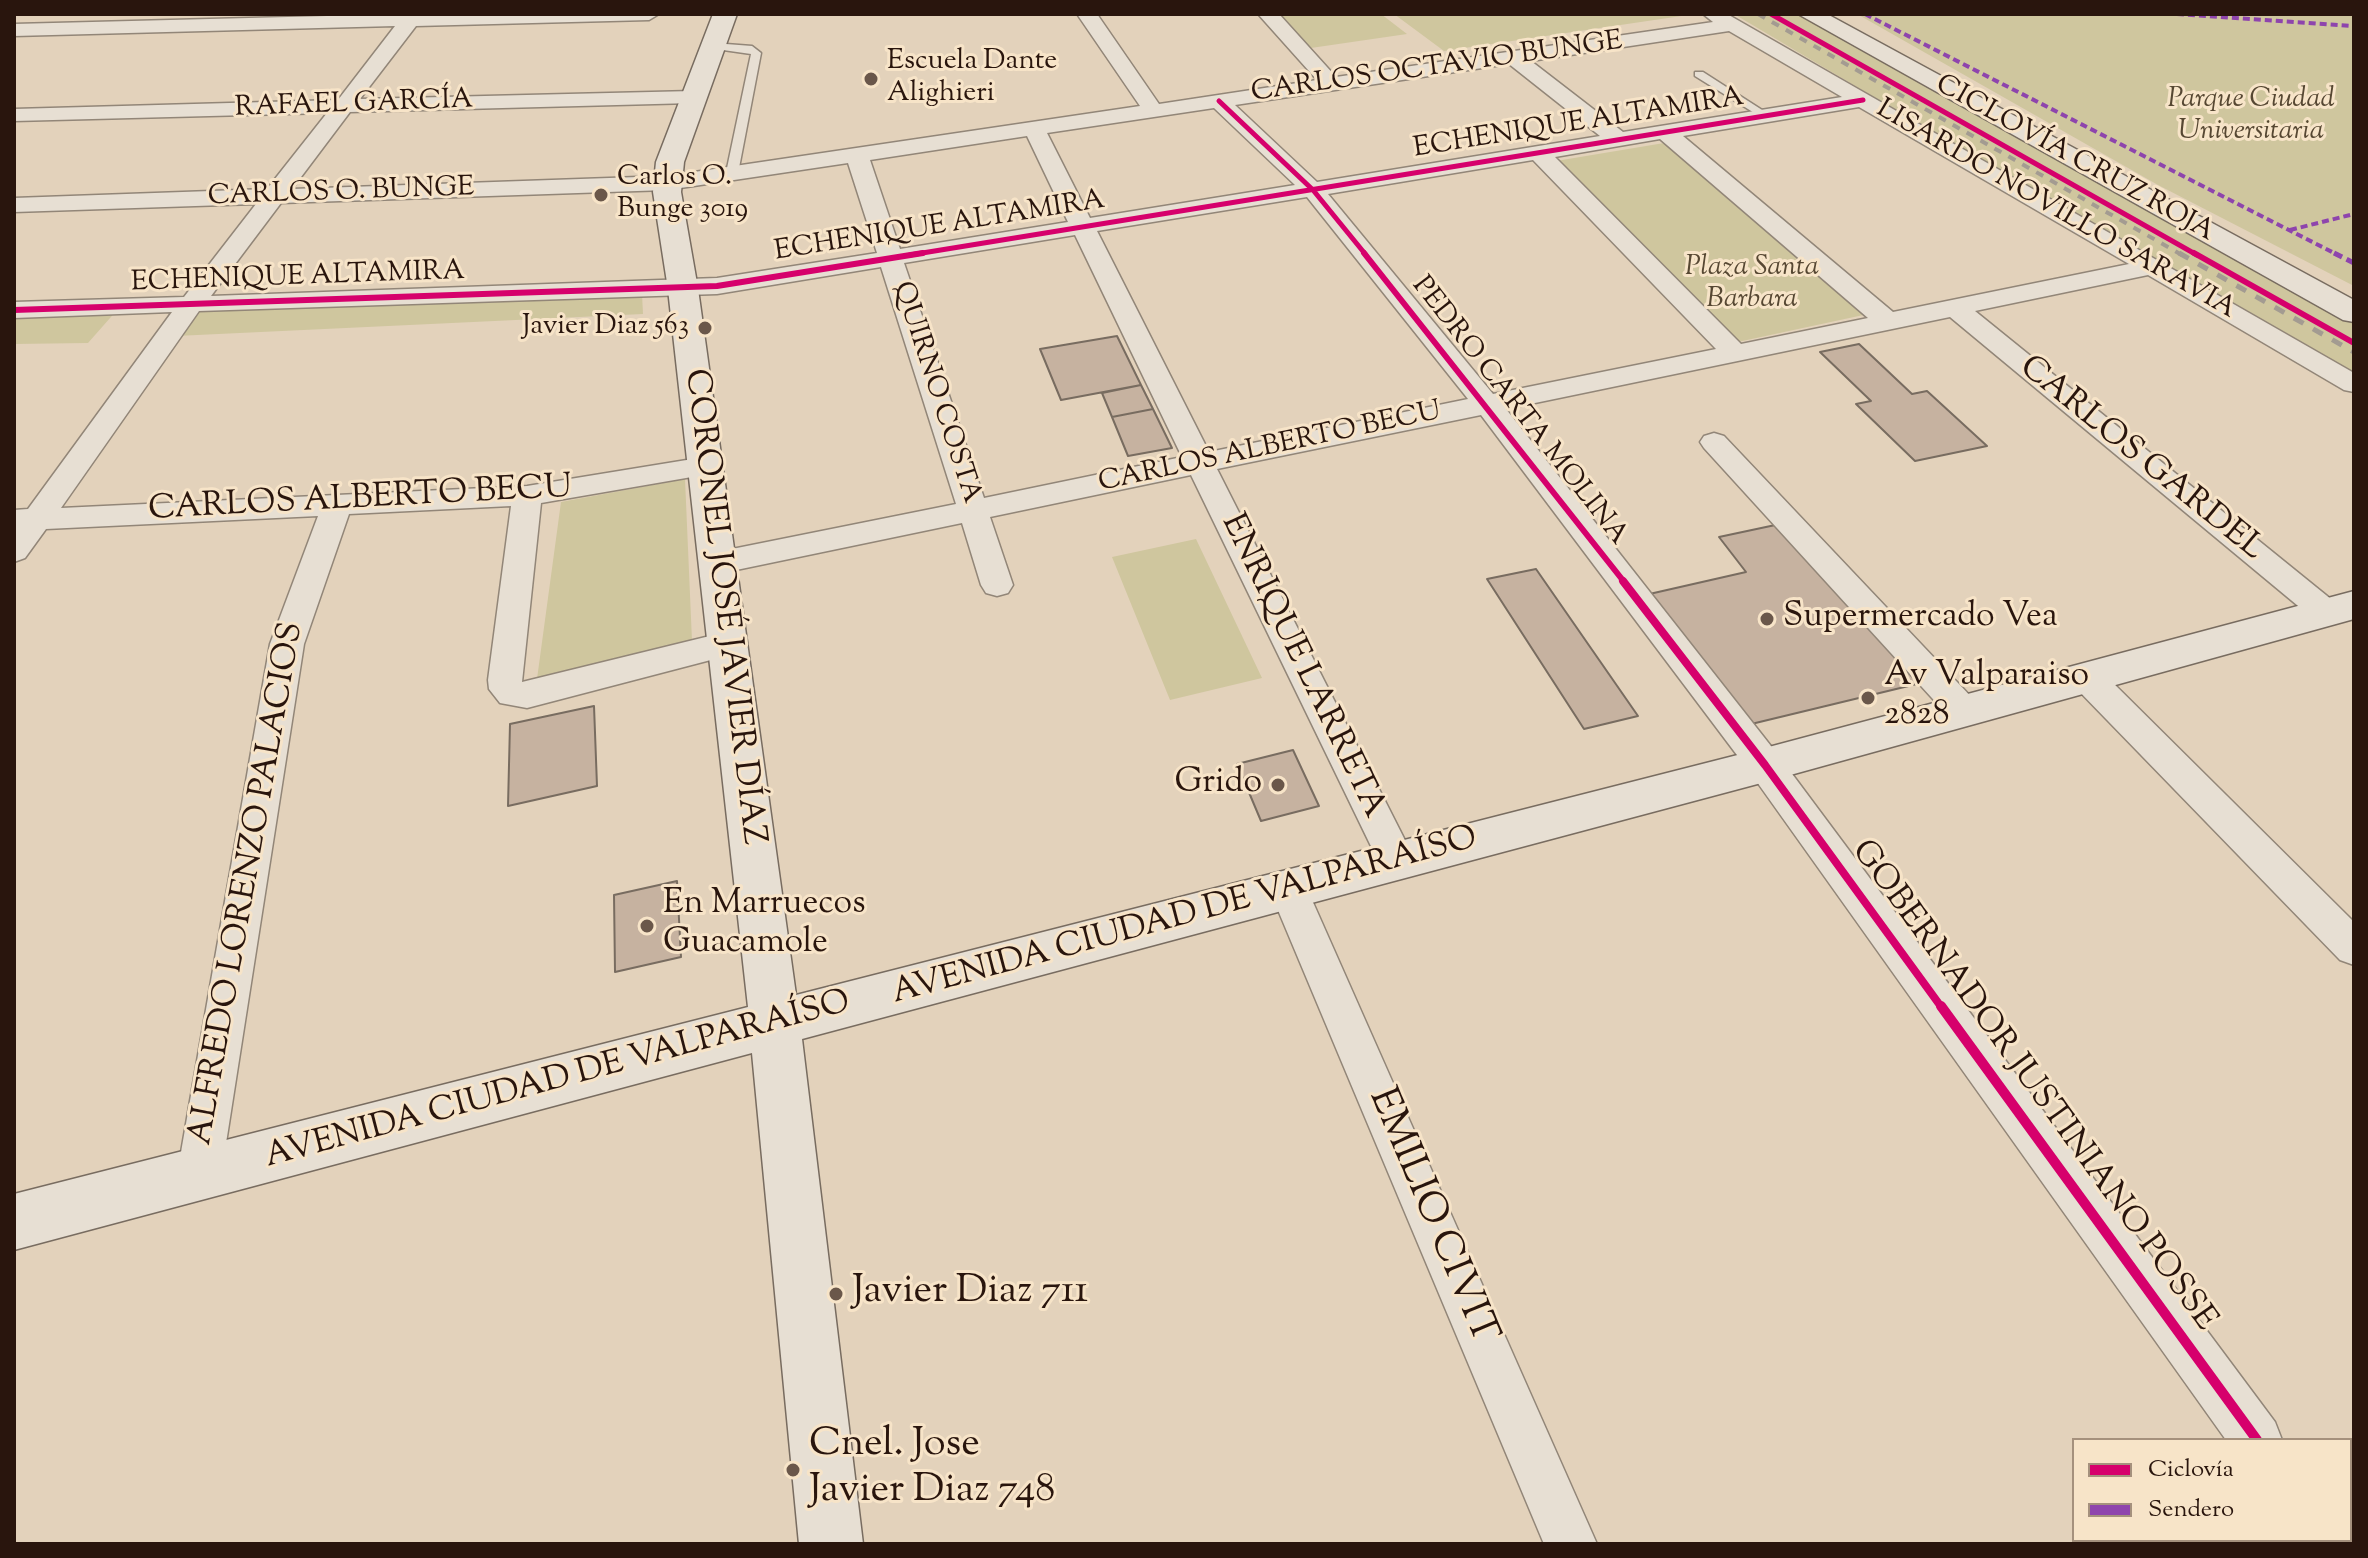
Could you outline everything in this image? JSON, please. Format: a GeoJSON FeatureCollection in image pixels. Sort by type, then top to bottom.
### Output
{"type":"FeatureCollection","features":[{"type":"Feature","properties":{"kind":"main road","name":"CORONEL JOSÉ JAVIER DÍAZ"},"geometry":{"type":"LineString","coordinates":[[725,14],[670,162],[667,183],[683,289],[775,1026],[831,1544]]}},
{"type":"Feature","properties":{"kind":"main road"},"geometry":{"type":"LineString","coordinates":[[1810,14],[2354,312]]}},
{"type":"Feature","properties":{"kind":"main road","name":"AVENIDA CIUDAD DE VALPARAÍSO"},"geometry":{"type":"LineString","coordinates":[[14,1222],[1289,891],[2340,608]]}},
{"type":"Feature","properties":{"kind":"street"},"geometry":{"type":"LineString","coordinates":[[14,45],[23,30],[50,14]]}},
{"type":"Feature","properties":{"kind":"street"},"geometry":{"type":"LineString","coordinates":[[23,30],[412,17],[649,14]]}},
{"type":"Feature","properties":{"kind":"street"},"geometry":{"type":"LineString","coordinates":[[1087,14],[1153,110]]}},
{"type":"Feature","properties":{"kind":"street"},"geometry":{"type":"LineString","coordinates":[[1268,14],[1331,84]]}},
{"type":"Feature","properties":{"kind":"street"},"geometry":{"type":"LineString","coordinates":[[14,551],[24,520],[347,106],[412,17]]}},
{"type":"Feature","properties":{"kind":"street","name":"CARLOS OCTAVIO BUNGE"},"geometry":{"type":"LineString","coordinates":[[667,183],[1513,57],[1723,19]]}},
{"type":"Feature","properties":{"kind":"street","name":"LISARDO NOVILLO SARAVIA"},"geometry":{"type":"LineString","coordinates":[[1723,19],[2354,384]]}},
{"type":"Feature","properties":{"kind":"street"},"geometry":{"type":"LineString","coordinates":[[1513,57],[1620,141]]}},
{"type":"Feature","properties":{"kind":"street","name":"RAFAEL GARCÍA"},"geometry":{"type":"LineString","coordinates":[[14,115],[693,97]]}},
{"type":"Feature","properties":{"kind":"street","name":"ECHENIQUE ALTAMIRA"},"geometry":{"type":"LineString","coordinates":[[14,310],[683,289],[1084,228],[1863,100]]}},
{"type":"Feature","properties":{"kind":"street","name":"PEDRO CARTA MOLINA"},"geometry":{"type":"LineString","coordinates":[[1219,101],[1313,190],[1487,404],[1765,765]]}},
{"type":"Feature","properties":{"kind":"street","name":"ENRIQUE LARRETA"},"geometry":{"type":"LineString","coordinates":[[1034,128],[1397,862]]}},
{"type":"Feature","properties":{"kind":"street"},"geometry":{"type":"LineString","coordinates":[[1666,133],[1889,322]]}},
{"type":"Feature","properties":{"kind":"street"},"geometry":{"type":"LineString","coordinates":[[1539,153],[1735,353]]}},
{"type":"Feature","properties":{"kind":"street","name":"QUIRNO COSTA"},"geometry":{"type":"LineString","coordinates":[[857,155],[997,585]]}},
{"type":"Feature","properties":{"kind":"street","name":"CARLOS O. BUNGE"},"geometry":{"type":"LineString","coordinates":[[14,205],[667,183]]}},
{"type":"Feature","properties":{"kind":"street","name":"CARLOS ALBERTO BECU"},"geometry":{"type":"LineString","coordinates":[[717,563],[2153,267]]}},
{"type":"Feature","properties":{"kind":"street","name":"CARLOS GARDEL"},"geometry":{"type":"LineString","coordinates":[[1955,308],[2340,608]]}},
{"type":"Feature","properties":{"kind":"street"},"geometry":{"type":"LineString","coordinates":[[1714,442],[1964,711]]}},
{"type":"Feature","properties":{"kind":"street","name":"CARLOS ALBERTO BECU"},"geometry":{"type":"LineString","coordinates":[[24,520],[527,496],[705,466]]}},
{"type":"Feature","properties":{"kind":"street"},"geometry":{"type":"LineString","coordinates":[[527,496],[505,680],[506,689],[512,694],[527,695],[726,644]]}},
{"type":"Feature","properties":{"kind":"street","name":"ALFREDO LORENZO PALACIOS"},"geometry":{"type":"LineString","coordinates":[[199,1175],[287,644],[337,505]]}},
{"type":"Feature","properties":{"kind":"street"},"geometry":{"type":"LineString","coordinates":[[2087,678],[2354,948]]}},
{"type":"Feature","properties":{"kind":"street","name":"GOBERNADOR JUSTINIANO POSSE"},"geometry":{"type":"LineString","coordinates":[[1765,765],[2256,1438]]}},
{"type":"Feature","properties":{"kind":"street","name":"EMILIO CIVIT"},"geometry":{"type":"LineString","coordinates":[[1289,891],[1571,1544]]}},
{"type":"Feature","properties":{"kind":"lane"},"geometry":{"type":"LineString","coordinates":[[713,46],[752,49],[756,53],[732,173]]}},
{"type":"Feature","properties":{"kind":"lane"},"geometry":{"type":"LineString","coordinates":[[1699,74],[1768,117]]}},
{"type":"Feature","properties":{"kind":"green space"},"geometry":{"type":"Polygon","coordinates":[[[1277,14],[1381,14],[1407,34],[1304,49],[1277,14]]]}},
{"type":"Feature","properties":{"kind":"green space"},"geometry":{"type":"Polygon","coordinates":[[[1394,14],[1695,14],[1444,51],[1394,14]]]}},
{"type":"Feature","properties":{"kind":"green space"},"geometry":{"type":"Polygon","coordinates":[[[1734,14],[1800,14],[2354,315],[2354,375],[2149,255],[2143,257],[1734,14]]]}},
{"type":"Feature","properties":{"kind":"green space","name":"Parque Ciudad Universitaria"},"geometry":{"type":"Polygon","coordinates":[[[1857,14],[2354,14],[2354,286],[2158,185],[1857,14]]]}},
{"type":"Feature","properties":{"kind":"green space","name":"Plaza Santa Barbara"},"geometry":{"type":"Polygon","coordinates":[[[1664,143],[1868,314],[1733,343],[1556,161],[1664,143]]]}},
{"type":"Feature","properties":{"kind":"green space"},"geometry":{"type":"Polygon","coordinates":[[[642,294],[643,314],[176,336],[200,309],[642,294]]]}},
{"type":"Feature","properties":{"kind":"green space"},"geometry":{"type":"Polygon","coordinates":[[[118,309],[88,343],[14,344],[14,314],[118,309]]]}},
{"type":"Feature","properties":{"kind":"green space"},"geometry":{"type":"Polygon","coordinates":[[[685,479],[692,641],[537,679],[561,502],[685,479]]]}},
{"type":"Feature","properties":{"kind":"green space"},"geometry":{"type":"Polygon","coordinates":[[[1196,539],[1262,678],[1170,700],[1112,557],[1196,539]]]}},
{"type":"Feature","properties":{"kind":"building"},"geometry":{"type":"Polygon","coordinates":[[[1117,336],[1141,385],[1061,400],[1040,349],[1117,336]]]}},
{"type":"Feature","properties":{"kind":"building"},"geometry":{"type":"Polygon","coordinates":[[[1859,344],[1912,394],[1927,391],[1987,446],[1915,461],[1856,404],[1871,401],[1820,352],[1859,344]]]}},
{"type":"Feature","properties":{"kind":"building"},"geometry":{"type":"Polygon","coordinates":[[[1141,385],[1153,409],[1112,417],[1102,393],[1141,385]]]}},
{"type":"Feature","properties":{"kind":"building"},"geometry":{"type":"Polygon","coordinates":[[[1153,409],[1172,448],[1128,456],[1112,417],[1153,409]]]}},
{"type":"Feature","properties":{"kind":"building"},"geometry":{"type":"Polygon","coordinates":[[[1780,524],[1921,683],[1743,726],[1645,595],[1746,572],[1719,537],[1780,524]]]}},
{"type":"Feature","properties":{"kind":"building"},"geometry":{"type":"Polygon","coordinates":[[[1536,569],[1638,716],[1584,729],[1487,579],[1536,569]]]}},
{"type":"Feature","properties":{"kind":"building"},"geometry":{"type":"Polygon","coordinates":[[[594,706],[597,786],[508,806],[510,724],[594,706]]]}},
{"type":"Feature","properties":{"kind":"building","name":"Grido"},"geometry":{"type":"Polygon","coordinates":[[[1293,750],[1319,806],[1261,821],[1237,764],[1293,750]]]}},
{"type":"Feature","properties":{"kind":"building","name":"En Marruecos Guacamole"},"geometry":{"type":"Polygon","coordinates":[[[677,881],[681,957],[615,972],[614,895],[677,881]]]}},
{"type":"Feature","properties":{"kind":"railway"},"geometry":{"type":"LineString","coordinates":[[1758,14],[2182,255]]}},
{"type":"Feature","properties":{"kind":"railway"},"geometry":{"type":"LineString","coordinates":[[2179,253],[2354,352]]}},
{"type":"Feature","properties":{"kind":"marked path"},"geometry":{"type":"LineString","coordinates":[[1865,14],[2354,263]]}},
{"type":"Feature","properties":{"kind":"marked path"},"geometry":{"type":"LineString","coordinates":[[1912,14],[2025,14]]}},
{"type":"Feature","properties":{"kind":"marked path"},"geometry":{"type":"LineString","coordinates":[[2177,14],[2354,26]]}},
{"type":"Feature","properties":{"kind":"marked path"},"geometry":{"type":"LineString","coordinates":[[2290,230],[2354,214]]}},
{"type":"Feature","properties":{"kind":"cycle path","name":"CICLOVÍA CRUZ ROJA"},"geometry":{"type":"LineString","coordinates":[[1771,14],[2354,343]]}},
{"type":"Feature","properties":{"kind":"cycle path"},"geometry":{"type":"LineString","coordinates":[[14,310],[717,286],[1863,100]]}},
{"type":"Feature","properties":{"kind":"cycle path"},"geometry":{"type":"LineString","coordinates":[[1219,101],[1313,190],[1487,404],[1765,765],[2256,1438]]}},
{"type":"Feature","properties":{"kind":"place","name":"Escuela Dante Alighieri"},"geometry":{"type":"Point","coordinates":[871,79]}},
{"type":"Feature","properties":{"kind":"place","name":"Carlos O. Bunge 3019"},"geometry":{"type":"Point","coordinates":[601,195]}},
{"type":"Feature","properties":{"kind":"place","name":"Javier Diaz 563"},"geometry":{"type":"Point","coordinates":[705,328]}},
{"type":"Feature","properties":{"kind":"place","name":"Supermercado Vea"},"geometry":{"type":"Point","coordinates":[1767,619]}},
{"type":"Feature","properties":{"kind":"place","name":"Av Valparaiso 2828"},"geometry":{"type":"Point","coordinates":[1868,698]}},
{"type":"Feature","properties":{"kind":"place","name":"Grido"},"geometry":{"type":"Point","coordinates":[1278,785]}},
{"type":"Feature","properties":{"kind":"place","name":"En Marruecos Guacamole"},"geometry":{"type":"Point","coordinates":[647,926]}},
{"type":"Feature","properties":{"kind":"place","name":"Javier Diaz 711"},"geometry":{"type":"Point","coordinates":[836,1294]}},
{"type":"Feature","properties":{"kind":"place","name":"Cnel. Jose Javier Diaz 748"},"geometry":{"type":"Point","coordinates":[793,1470]}}]}
